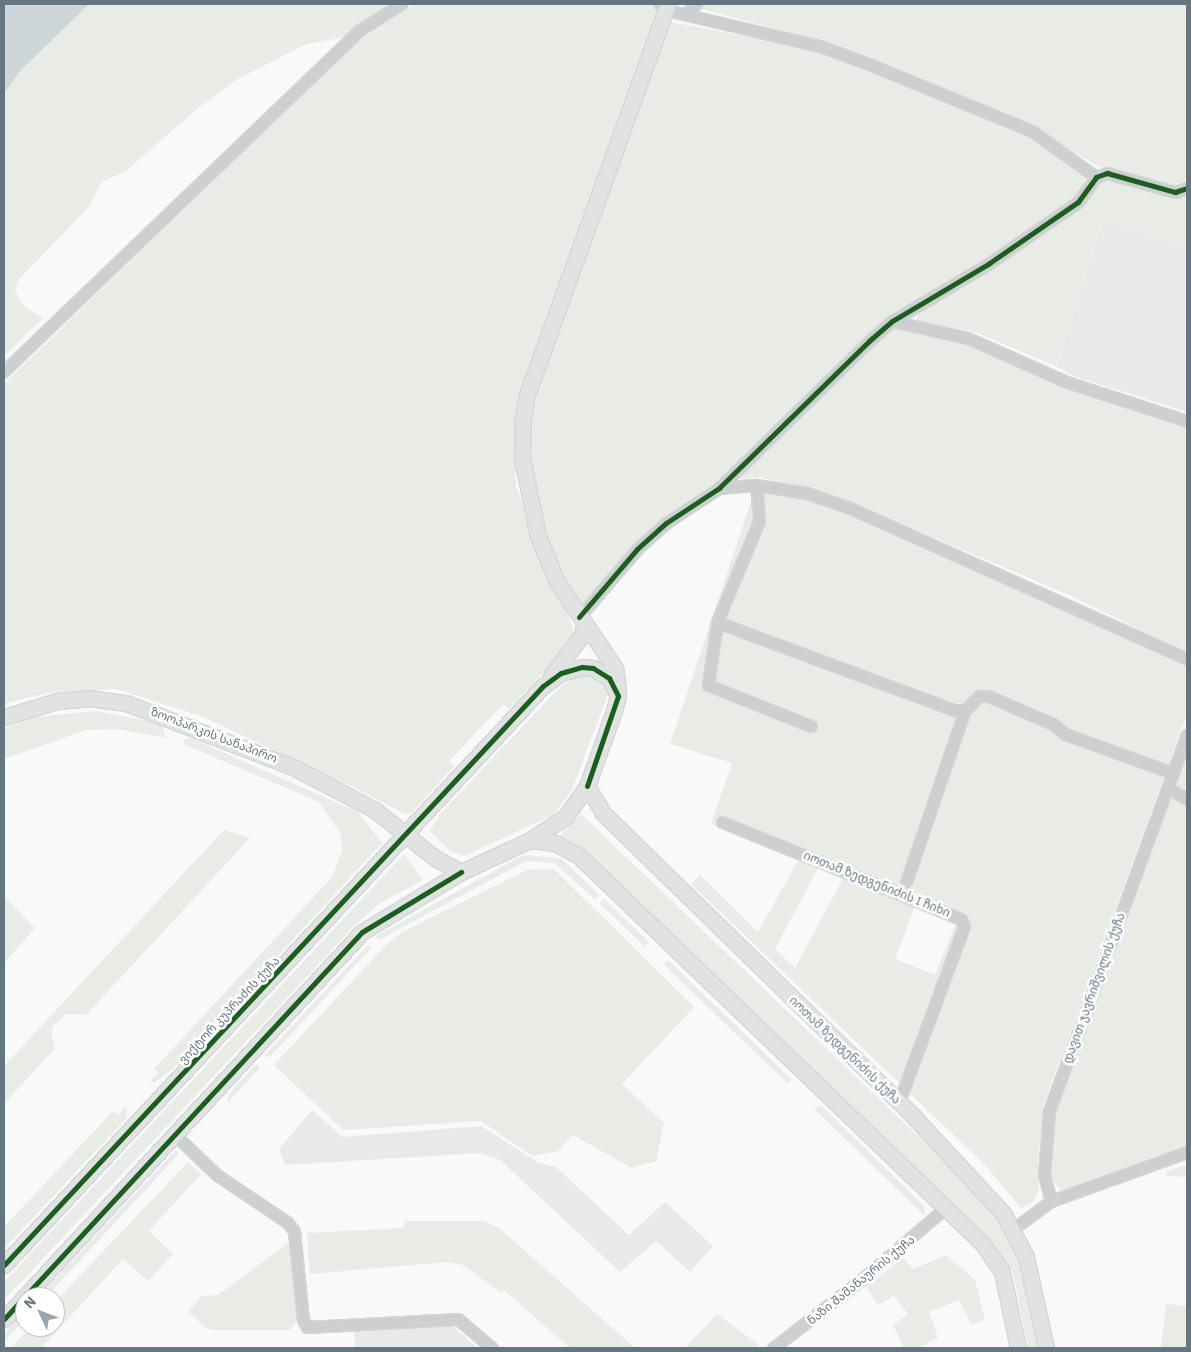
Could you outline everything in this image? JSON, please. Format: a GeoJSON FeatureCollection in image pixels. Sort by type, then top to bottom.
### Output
{"type":"FeatureCollection","features":[{"type":"Feature","properties":{"kind":"main road"},"geometry":{"type":"LineString","coordinates":[[4,1319],[362,932],[461,872],[530,840],[566,817],[587,786],[618,696],[615,668],[581,621],[557,582],[538,536],[522,458],[523,419],[533,379],[664,6]]}},
{"type":"Feature","properties":{"kind":"main road"},"geometry":{"type":"LineString","coordinates":[[543,686],[577,643],[581,621]]}},
{"type":"Feature","properties":{"kind":"main road","name":"ვიქტორ კუპრაძის ქუჩა"},"geometry":{"type":"LineString","coordinates":[[4,1265],[543,686],[561,673],[582,667],[593,668],[609,678],[618,696]]}},
{"type":"Feature","properties":{"kind":"main road","name":"ზოოპარკის სანაპირო"},"geometry":{"type":"LineString","coordinates":[[4,717],[57,701],[89,698],[126,702],[295,768],[358,800],[407,834],[435,858],[461,872]]}},
{"type":"Feature","properties":{"kind":"main road","name":"იოთამ ზედგენიძის ქუჩა"},"geometry":{"type":"LineString","coordinates":[[587,786],[594,802],[609,820],[899,1102],[979,1184],[1013,1229],[1028,1264],[1046,1348]]}},
{"type":"Feature","properties":{"kind":"main road"},"geometry":{"type":"LineString","coordinates":[[530,840],[555,843],[580,857],[945,1208],[998,1262],[1007,1289],[1018,1348]]}},
{"type":"Feature","properties":{"kind":"street"},"geometry":{"type":"LineString","coordinates":[[4,371],[360,30],[401,4]]}},
{"type":"Feature","properties":{"kind":"street"},"geometry":{"type":"LineString","coordinates":[[685,14],[696,4]]}},
{"type":"Feature","properties":{"kind":"street"},"geometry":{"type":"LineString","coordinates":[[664,6],[685,14],[820,46],[871,66],[1032,131],[1096,177]]}},
{"type":"Feature","properties":{"kind":"street"},"geometry":{"type":"LineString","coordinates":[[581,621],[637,549],[666,523],[719,488],[892,321],[988,264],[1078,202],[1096,177],[1107,173],[1175,192],[1187,188]]}},
{"type":"Feature","properties":{"kind":"street"},"geometry":{"type":"LineString","coordinates":[[892,321],[968,338],[1067,382],[1187,421]]}},
{"type":"Feature","properties":{"kind":"street"},"geometry":{"type":"LineString","coordinates":[[719,488],[756,486],[807,493],[850,508],[1187,659]]}},
{"type":"Feature","properties":{"kind":"street"},"geometry":{"type":"LineString","coordinates":[[756,486],[759,521],[717,622],[708,685],[811,726]]}},
{"type":"Feature","properties":{"kind":"street"},"geometry":{"type":"LineString","coordinates":[[717,622],[954,710],[965,710]]}},
{"type":"Feature","properties":{"kind":"street"},"geometry":{"type":"LineString","coordinates":[[906,882],[965,710],[979,696],[988,696],[1053,724],[1065,734],[1173,773]]}},
{"type":"Feature","properties":{"kind":"street","name":"დავით ჯავრიშვილის ქუჩა"},"geometry":{"type":"LineString","coordinates":[[1051,1201],[1044,1175],[1049,1111],[1187,734]]}},
{"type":"Feature","properties":{"kind":"street"},"geometry":{"type":"LineString","coordinates":[[1168,788],[1187,799]]}},
{"type":"Feature","properties":{"kind":"street","name":"იოთამ ზედგენიძის I ჩიხი"},"geometry":{"type":"LineString","coordinates":[[722,822],[961,919],[964,926],[899,1102]]}},
{"type":"Feature","properties":{"kind":"street"},"geometry":{"type":"LineString","coordinates":[[174,1134],[217,1176],[287,1222],[294,1231],[303,1320],[307,1327],[458,1320],[492,1348]]}},
{"type":"Feature","properties":{"kind":"street"},"geometry":{"type":"LineString","coordinates":[[1013,1229],[1051,1201],[1187,1152]]}},
{"type":"Feature","properties":{"kind":"street","name":"ნაზი შამანაურის ქუჩა"},"geometry":{"type":"LineString","coordinates":[[773,1348],[832,1304],[924,1229],[945,1208]]}},
{"type":"Feature","properties":{"kind":"shaded area"},"geometry":{"type":"Polygon","coordinates":[[[4,4],[98,4],[88,5],[20,71],[4,94],[4,4]]]}},
{"type":"Feature","properties":{"kind":"shaded area"},"geometry":{"type":"Polygon","coordinates":[[[388,4],[345,37],[306,44],[236,80],[198,108],[126,171],[102,182],[88,208],[18,280],[15,291],[25,307],[43,318],[4,356],[4,94],[20,71],[88,5],[388,4]]]}},
{"type":"Feature","properties":{"kind":"shaded area"},"geometry":{"type":"Polygon","coordinates":[[[415,4],[661,4],[527,381],[514,438],[516,487],[574,633],[567,647],[509,709],[503,704],[449,761],[454,766],[411,814],[403,813],[353,787],[201,716],[116,689],[46,693],[4,704],[4,384],[354,44],[415,4]]]}},
{"type":"Feature","properties":{"kind":"shaded area"},"geometry":{"type":"Polygon","coordinates":[[[683,4],[1187,4],[1187,183],[1174,187],[1097,166],[1015,117],[809,38],[683,4]]]}},
{"type":"Feature","properties":{"kind":"shaded area"},"geometry":{"type":"Polygon","coordinates":[[[671,22],[807,48],[904,85],[1025,135],[1067,160],[1085,175],[1085,184],[1066,207],[982,264],[891,314],[725,478],[688,501],[641,540],[583,609],[554,559],[535,505],[531,465],[531,421],[547,358],[671,22]]]}},
{"type":"Feature","properties":{"kind":"shaded area"},"geometry":{"type":"Polygon","coordinates":[[[1110,178],[1187,192],[1187,248],[1103,220],[1056,366],[972,331],[917,322],[918,311],[1005,261],[1083,206],[1102,182],[1110,178]]]}},
{"type":"Feature","properties":{"kind":"shaded area"},"geometry":{"type":"Polygon","coordinates":[[[1103,220],[1187,248],[1187,412],[1073,376],[1056,366],[1103,220]]]}},
{"type":"Feature","properties":{"kind":"shaded area"},"geometry":{"type":"Polygon","coordinates":[[[893,327],[968,345],[1062,386],[1187,428],[1187,653],[1069,595],[862,507],[820,492],[760,477],[739,479],[740,472],[893,327]]]}},
{"type":"Feature","properties":{"kind":"shaded area"},"geometry":{"type":"Polygon","coordinates":[[[755,489],[805,497],[843,511],[1187,664],[1187,714],[1044,1104],[1038,1161],[1039,1189],[1032,1203],[1021,1208],[985,1165],[691,884],[700,875],[758,932],[799,859],[711,824],[732,763],[670,744],[755,489]],[[820,864],[775,949],[795,968],[844,877],[820,864]],[[916,904],[895,959],[935,975],[957,920],[916,904]]]}},
{"type":"Feature","properties":{"kind":"shaded area"},"geometry":{"type":"Polygon","coordinates":[[[579,674],[602,681],[608,694],[572,790],[553,815],[464,856],[450,851],[430,831],[440,814],[557,690],[579,674]]]}},
{"type":"Feature","properties":{"kind":"shaded area"},"geometry":{"type":"Polygon","coordinates":[[[96,711],[153,722],[163,727],[166,738],[118,729],[86,730],[4,759],[4,728],[36,717],[96,711]]]}},
{"type":"Feature","properties":{"kind":"shaded area"},"geometry":{"type":"Polygon","coordinates":[[[191,738],[358,812],[382,843],[175,1067],[154,1083],[150,1081],[158,1073],[154,1069],[333,876],[343,848],[340,833],[319,802],[183,744],[184,740],[191,738]]]}},
{"type":"Feature","properties":{"kind":"shaded area"},"geometry":{"type":"Polygon","coordinates":[[[1187,749],[1187,1147],[1067,1191],[1060,1190],[1052,1179],[1053,1113],[1187,749]]]}},
{"type":"Feature","properties":{"kind":"shaded area"},"geometry":{"type":"Polygon","coordinates":[[[581,814],[966,1182],[1002,1224],[1022,1271],[1037,1348],[1028,1348],[1013,1273],[996,1247],[560,835],[581,814]]]}},
{"type":"Feature","properties":{"kind":"shaded area"},"geometry":{"type":"Polygon","coordinates":[[[224,830],[250,838],[86,1015],[66,1014],[53,1026],[51,1033],[55,1048],[4,1104],[4,1066],[224,830]]]}},
{"type":"Feature","properties":{"kind":"shaded area"},"geometry":{"type":"Polygon","coordinates":[[[404,854],[423,880],[380,903],[359,921],[4,1300],[4,1282],[404,854]]]}},
{"type":"Feature","properties":{"kind":"shaded area"},"geometry":{"type":"Polygon","coordinates":[[[523,855],[562,859],[599,895],[595,899],[554,863],[526,861],[379,940],[376,936],[523,855]]]}},
{"type":"Feature","properties":{"kind":"shaded area"},"geometry":{"type":"Polygon","coordinates":[[[554,869],[694,1007],[622,1084],[664,1123],[656,1161],[632,1168],[573,1135],[558,1151],[532,1156],[481,1121],[343,1130],[274,1065],[387,944],[402,932],[527,870],[554,869]]]}},
{"type":"Feature","properties":{"kind":"shaded area"},"geometry":{"type":"Polygon","coordinates":[[[4,896],[35,928],[4,963],[4,896]]]}},
{"type":"Feature","properties":{"kind":"shaded area"},"geometry":{"type":"Polygon","coordinates":[[[604,899],[649,942],[644,946],[600,903],[604,899]]]}},
{"type":"Feature","properties":{"kind":"shaded area"},"geometry":{"type":"Polygon","coordinates":[[[369,944],[372,947],[269,1058],[265,1055],[369,944]]]}},
{"type":"Feature","properties":{"kind":"shaded area"},"geometry":{"type":"Polygon","coordinates":[[[668,960],[792,1079],[788,1084],[664,964],[668,960]]]}},
{"type":"Feature","properties":{"kind":"shaded area"},"geometry":{"type":"Polygon","coordinates":[[[256,1064],[260,1068],[227,1103],[229,1094],[256,1064]]]}},
{"type":"Feature","properties":{"kind":"shaded area"},"geometry":{"type":"Polygon","coordinates":[[[821,1105],[924,1206],[925,1216],[814,1109],[821,1105]]]}},
{"type":"Feature","properties":{"kind":"shaded area"},"geometry":{"type":"Polygon","coordinates":[[[126,1106],[127,1117],[4,1249],[4,1227],[113,1111],[118,1115],[126,1106]]]}},
{"type":"Feature","properties":{"kind":"shaded area"},"geometry":{"type":"Polygon","coordinates":[[[312,1110],[343,1137],[481,1126],[539,1163],[556,1167],[629,1235],[665,1202],[713,1246],[690,1272],[656,1241],[620,1272],[500,1160],[480,1153],[285,1165],[279,1149],[312,1110]]]}},
{"type":"Feature","properties":{"kind":"shaded area"},"geometry":{"type":"Polygon","coordinates":[[[176,1150],[179,1154],[55,1287],[47,1287],[176,1150]]]}},
{"type":"Feature","properties":{"kind":"shaded area"},"geometry":{"type":"Polygon","coordinates":[[[188,1162],[201,1174],[149,1231],[173,1254],[148,1281],[123,1259],[65,1322],[65,1291],[188,1162]]]}},
{"type":"Feature","properties":{"kind":"shaded area"},"geometry":{"type":"Polygon","coordinates":[[[1187,1165],[1187,1177],[1167,1176],[1167,1171],[1187,1165]]]}},
{"type":"Feature","properties":{"kind":"shaded area"},"geometry":{"type":"Polygon","coordinates":[[[405,1221],[484,1221],[499,1228],[635,1348],[570,1348],[504,1290],[501,1293],[463,1265],[447,1262],[310,1274],[307,1233],[404,1228],[405,1221]]]}},
{"type":"Feature","properties":{"kind":"shaded area"},"geometry":{"type":"Polygon","coordinates":[[[288,1243],[294,1248],[298,1319],[290,1330],[214,1330],[206,1328],[188,1312],[202,1296],[218,1295],[288,1243]]]}},
{"type":"Feature","properties":{"kind":"shaded area"},"geometry":{"type":"Polygon","coordinates":[[[946,1255],[975,1280],[985,1320],[972,1325],[959,1300],[929,1312],[938,1338],[918,1348],[904,1348],[893,1325],[908,1314],[894,1296],[878,1305],[866,1287],[903,1258],[913,1269],[946,1255]]]}},
{"type":"Feature","properties":{"kind":"shaded area"},"geometry":{"type":"Polygon","coordinates":[[[1166,1304],[1187,1306],[1187,1348],[1161,1348],[1166,1304]]]}},
{"type":"Feature","properties":{"kind":"shaded area"},"geometry":{"type":"Polygon","coordinates":[[[717,1314],[759,1345],[755,1348],[685,1348],[717,1314]]]}},
{"type":"Feature","properties":{"kind":"shaded area"},"geometry":{"type":"Polygon","coordinates":[[[15,1321],[15,1330],[4,1342],[4,1333],[15,1321]]]}},
{"type":"Feature","properties":{"kind":"shaded area"},"geometry":{"type":"Polygon","coordinates":[[[452,1325],[477,1348],[355,1348],[354,1331],[452,1325]]]}},
{"type":"Feature","properties":{"kind":"shaded area"},"geometry":{"type":"Polygon","coordinates":[[[21,1337],[51,1337],[41,1348],[11,1348],[21,1337]]]}},
{"type":"Feature","properties":{"kind":"cycle path"},"geometry":{"type":"LineString","coordinates":[[579,617],[637,549],[666,523],[719,488],[869,341],[892,321],[988,264],[1078,202],[1096,177],[1107,173],[1175,192],[1187,188]]}},
{"type":"Feature","properties":{"kind":"cycle path"},"geometry":{"type":"LineString","coordinates":[[4,1265],[543,686],[561,673],[582,667],[593,668],[609,678],[618,696],[587,786]]}},
{"type":"Feature","properties":{"kind":"cycle path"},"geometry":{"type":"LineString","coordinates":[[4,1319],[362,932],[461,872]]}}]}
